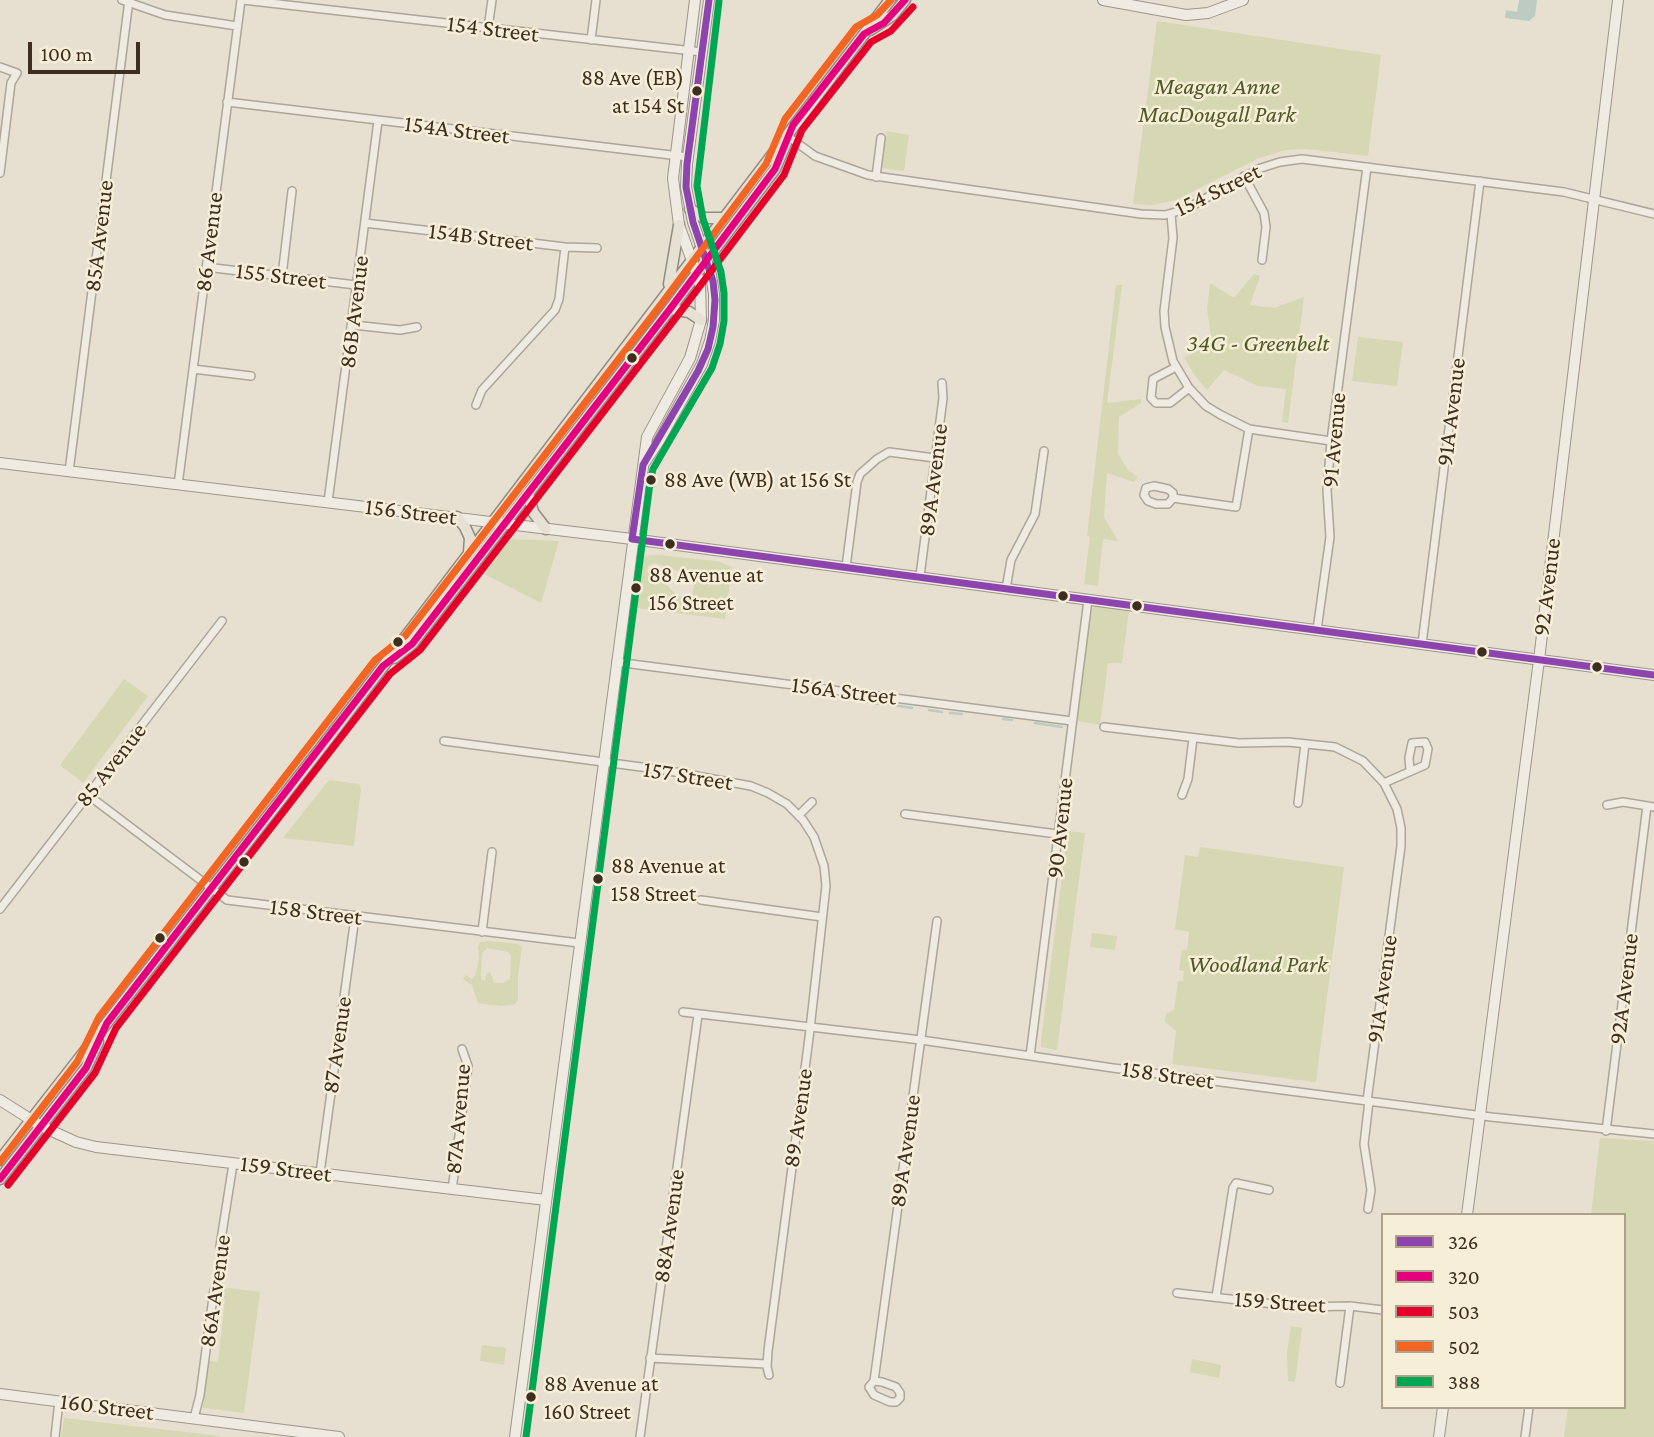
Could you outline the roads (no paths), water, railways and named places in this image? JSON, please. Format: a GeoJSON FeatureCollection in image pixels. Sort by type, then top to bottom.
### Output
{"type":"FeatureCollection","features":[{"type":"Feature","properties":{"kind":"main road"},"geometry":{"type":"LineString","coordinates":[[515,1437],[647,437],[687,364],[695,346],[701,320],[697,272],[679,225],[673,183],[695,0]]}},
{"type":"Feature","properties":{"kind":"main road"},"geometry":{"type":"LineString","coordinates":[[643,465],[698,371],[710,341],[715,300],[711,275],[690,209],[687,187],[688,157],[709,0]]}},
{"type":"Feature","properties":{"kind":"main road"},"geometry":{"type":"LineString","coordinates":[[0,1179],[35,1124],[107,1023],[383,666],[890,0]]}},
{"type":"Feature","properties":{"kind":"main road"},"geometry":{"type":"LineString","coordinates":[[864,34],[894,15],[905,0]]}},
{"type":"Feature","properties":{"kind":"main road"},"geometry":{"type":"LineString","coordinates":[[1103,0],[1186,15],[1208,13],[1243,0]]}},
{"type":"Feature","properties":{"kind":"main road","name":"92 Avenue"},"geometry":{"type":"LineString","coordinates":[[1468,1213],[1539,660],[1618,0]]}},
{"type":"Feature","properties":{"kind":"main road"},"geometry":{"type":"LineString","coordinates":[[383,666],[412,644],[670,309],[775,169],[793,125]]}},
{"type":"Feature","properties":{"kind":"main road"},"geometry":{"type":"LineString","coordinates":[[690,209],[704,218],[723,218]]}},
{"type":"Feature","properties":{"kind":"main road"},"geometry":{"type":"LineString","coordinates":[[668,290],[679,225]]}},
{"type":"Feature","properties":{"kind":"main road"},"geometry":{"type":"LineString","coordinates":[[670,309],[691,313],[701,320]]}},
{"type":"Feature","properties":{"kind":"main road","name":"156 Street"},"geometry":{"type":"LineString","coordinates":[[0,463],[632,539],[1654,675]]}},
{"type":"Feature","properties":{"kind":"main road"},"geometry":{"type":"LineString","coordinates":[[528,494],[533,512],[546,529]]}},
{"type":"Feature","properties":{"kind":"main road"},"geometry":{"type":"LineString","coordinates":[[457,517],[470,538],[470,550],[466,557]]}},
{"type":"Feature","properties":{"kind":"main road","name":"159 Street"},"geometry":{"type":"LineString","coordinates":[[0,1100],[35,1124],[76,1142],[96,1147],[546,1200]]}},
{"type":"Feature","properties":{"kind":"main road"},"geometry":{"type":"LineString","coordinates":[[0,1160],[35,1124]]}},
{"type":"Feature","properties":{"kind":"main road","name":"160 Street"},"geometry":{"type":"LineString","coordinates":[[0,1394],[339,1437]]}},
{"type":"Feature","properties":{"kind":"main road"},"geometry":{"type":"LineString","coordinates":[[1439,1437],[1443,1409]]}},
{"type":"Feature","properties":{"kind":"street","name":"86 Avenue"},"geometry":{"type":"LineString","coordinates":[[178,485],[242,0]]}},
{"type":"Feature","properties":{"kind":"street","name":"154 Street"},"geometry":{"type":"LineString","coordinates":[[242,0],[702,52]]}},
{"type":"Feature","properties":{"kind":"street"},"geometry":{"type":"LineString","coordinates":[[488,28],[492,0]]}},
{"type":"Feature","properties":{"kind":"street"},"geometry":{"type":"LineString","coordinates":[[591,40],[596,0]]}},
{"type":"Feature","properties":{"kind":"street"},"geometry":{"type":"LineString","coordinates":[[126,1],[173,17],[237,26]]}},
{"type":"Feature","properties":{"kind":"street","name":"85A Avenue"},"geometry":{"type":"LineString","coordinates":[[69,471],[126,1]]}},
{"type":"Feature","properties":{"kind":"street"},"geometry":{"type":"LineString","coordinates":[[0,67],[17,73],[11,83],[0,173]]}},
{"type":"Feature","properties":{"kind":"street","name":"154A Street"},"geometry":{"type":"LineString","coordinates":[[227,102],[688,157]]}},
{"type":"Feature","properties":{"kind":"street","name":"86B Avenue"},"geometry":{"type":"LineString","coordinates":[[328,502],[378,121]]}},
{"type":"Feature","properties":{"kind":"street","name":"154 Street"},"geometry":{"type":"LineString","coordinates":[[789,136],[819,158],[876,177],[1141,214],[1171,214],[1193,206],[1270,164],[1310,159],[1564,191],[1654,214]]}},
{"type":"Feature","properties":{"kind":"street"},"geometry":{"type":"LineString","coordinates":[[876,177],[881,138]]}},
{"type":"Feature","properties":{"kind":"street","name":"91 Avenue"},"geometry":{"type":"LineString","coordinates":[[1317,630],[1329,537],[1327,490],[1331,441],[1367,167]]}},
{"type":"Feature","properties":{"kind":"street"},"geometry":{"type":"LineString","coordinates":[[1244,176],[1264,213],[1266,227],[1262,260]]}},
{"type":"Feature","properties":{"kind":"street","name":"91A Avenue"},"geometry":{"type":"LineString","coordinates":[[1422,644],[1480,181]]}},
{"type":"Feature","properties":{"kind":"street"},"geometry":{"type":"LineString","coordinates":[[282,276],[292,191]]}},
{"type":"Feature","properties":{"kind":"street"},"geometry":{"type":"LineString","coordinates":[[1171,214],[1173,238],[1164,319],[1167,344],[1176,368],[1189,388],[1206,406],[1249,429],[1331,441]]}},
{"type":"Feature","properties":{"kind":"street","name":"154B Street"},"geometry":{"type":"LineString","coordinates":[[365,223],[565,247],[597,248]]}},
{"type":"Feature","properties":{"kind":"street"},"geometry":{"type":"LineString","coordinates":[[476,405],[482,390],[557,307],[565,247]]}},
{"type":"Feature","properties":{"kind":"street","name":"155 Street"},"geometry":{"type":"LineString","coordinates":[[206,267],[356,285]]}},
{"type":"Feature","properties":{"kind":"street"},"geometry":{"type":"LineString","coordinates":[[353,325],[400,330],[417,327]]}},
{"type":"Feature","properties":{"kind":"street"},"geometry":{"type":"LineString","coordinates":[[1176,368],[1153,379],[1151,398],[1156,403],[1170,403],[1189,388]]}},
{"type":"Feature","properties":{"kind":"street"},"geometry":{"type":"LineString","coordinates":[[193,369],[251,376]]}},
{"type":"Feature","properties":{"kind":"street","name":"89A Avenue"},"geometry":{"type":"LineString","coordinates":[[920,576],[943,398],[942,383]]}},
{"type":"Feature","properties":{"kind":"street"},"geometry":{"type":"LineString","coordinates":[[1173,498],[1236,507],[1249,429]]}},
{"type":"Feature","properties":{"kind":"street"},"geometry":{"type":"LineString","coordinates":[[1006,589],[1011,561],[1035,514],[1044,451]]}},
{"type":"Feature","properties":{"kind":"street"},"geometry":{"type":"LineString","coordinates":[[846,567],[860,474],[889,452],[935,458]]}},
{"type":"Feature","properties":{"kind":"street","name":"90 Avenue"},"geometry":{"type":"LineString","coordinates":[[1030,1056],[1088,600]]}},
{"type":"Feature","properties":{"kind":"street","name":"85 Avenue"},"geometry":{"type":"LineString","coordinates":[[0,909],[222,621]]}},
{"type":"Feature","properties":{"kind":"street","name":"156A Street"},"geometry":{"type":"LineString","coordinates":[[616,662],[1072,721]]}},
{"type":"Feature","properties":{"kind":"street"},"geometry":{"type":"LineString","coordinates":[[1104,727],[1246,743],[1335,747],[1354,755],[1384,783],[1410,771]]}},
{"type":"Feature","properties":{"kind":"street"},"geometry":{"type":"LineString","coordinates":[[1182,795],[1188,779],[1193,738]]}},
{"type":"Feature","properties":{"kind":"street","name":"157 Street"},"geometry":{"type":"LineString","coordinates":[[444,741],[751,786],[778,798],[799,815],[814,837],[823,860]]}},
{"type":"Feature","properties":{"kind":"street"},"geometry":{"type":"LineString","coordinates":[[1298,803],[1305,744]]}},
{"type":"Feature","properties":{"kind":"street","name":"91A Avenue"},"geometry":{"type":"LineString","coordinates":[[1368,1209],[1371,1190],[1364,1144],[1401,840],[1397,809],[1384,783]]}},
{"type":"Feature","properties":{"kind":"street","name":"158 Street"},"geometry":{"type":"LineString","coordinates":[[88,795],[211,889],[231,901],[579,943]]}},
{"type":"Feature","properties":{"kind":"street"},"geometry":{"type":"LineString","coordinates":[[799,815],[812,802]]}},
{"type":"Feature","properties":{"kind":"street"},"geometry":{"type":"LineString","coordinates":[[1607,804],[1623,802],[1651,806]]}},
{"type":"Feature","properties":{"kind":"street","name":"92A Avenue"},"geometry":{"type":"LineString","coordinates":[[1606,1130],[1651,806]]}},
{"type":"Feature","properties":{"kind":"street"},"geometry":{"type":"LineString","coordinates":[[905,814],[1057,834]]}},
{"type":"Feature","properties":{"kind":"street"},"geometry":{"type":"LineString","coordinates":[[482,932],[492,852]]}},
{"type":"Feature","properties":{"kind":"street","name":"89 Avenue"},"geometry":{"type":"LineString","coordinates":[[769,1375],[766,1364],[822,917],[826,878],[823,860]]}},
{"type":"Feature","properties":{"kind":"street"},"geometry":{"type":"LineString","coordinates":[[701,900],[822,917]]}},
{"type":"Feature","properties":{"kind":"street","name":"87 Avenue"},"geometry":{"type":"LineString","coordinates":[[320,1173],[355,917]]}},
{"type":"Feature","properties":{"kind":"street","name":"89A Avenue"},"geometry":{"type":"LineString","coordinates":[[874,1381],[937,921]]}},
{"type":"Feature","properties":{"kind":"street","name":"158 Street"},"geometry":{"type":"LineString","coordinates":[[683,1012],[921,1040],[1368,1101],[1654,1134]]}},
{"type":"Feature","properties":{"kind":"street","name":"88A Avenue"},"geometry":{"type":"LineString","coordinates":[[640,1437],[698,1015]]}},
{"type":"Feature","properties":{"kind":"street","name":"87A Avenue"},"geometry":{"type":"LineString","coordinates":[[452,1190],[468,1066],[462,1049]]}},
{"type":"Feature","properties":{"kind":"street","name":"86A Avenue"},"geometry":{"type":"LineString","coordinates":[[194,1418],[200,1395],[214,1290],[217,1285],[233,1164]]}},
{"type":"Feature","properties":{"kind":"street"},"geometry":{"type":"LineString","coordinates":[[1216,1297],[1233,1188],[1236,1183],[1269,1189]]}},
{"type":"Feature","properties":{"kind":"street","name":"159 Street"},"geometry":{"type":"LineString","coordinates":[[1177,1293],[1300,1307],[1350,1306],[1381,1310]]}},
{"type":"Feature","properties":{"kind":"street"},"geometry":{"type":"LineString","coordinates":[[1340,1384],[1350,1306]]}},
{"type":"Feature","properties":{"kind":"street"},"geometry":{"type":"LineString","coordinates":[[650,1358],[766,1364]]}},
{"type":"Feature","properties":{"kind":"street"},"geometry":{"type":"LineString","coordinates":[[55,1437],[59,1401]]}},
{"type":"Feature","properties":{"kind":"street"},"geometry":{"type":"LineString","coordinates":[[1525,1437],[1529,1409]]}},
{"type":"Feature","properties":{"kind":"waterway"},"geometry":{"type":"LineString","coordinates":[[868,702],[879,704]]}},
{"type":"Feature","properties":{"kind":"waterway"},"geometry":{"type":"LineString","coordinates":[[887,704],[912,708]]}},
{"type":"Feature","properties":{"kind":"waterway"},"geometry":{"type":"LineString","coordinates":[[929,710],[942,712]]}},
{"type":"Feature","properties":{"kind":"waterway"},"geometry":{"type":"LineString","coordinates":[[950,713],[962,714]]}},
{"type":"Feature","properties":{"kind":"waterway"},"geometry":{"type":"LineString","coordinates":[[1003,719],[1012,720]]}},
{"type":"Feature","properties":{"kind":"waterway"},"geometry":{"type":"LineString","coordinates":[[1035,723],[1062,727]]}},
{"type":"Feature","properties":{"kind":"place","name":"88 Ave (EB) at 154 St"},"geometry":{"type":"Point","coordinates":[697,91]}},
{"type":"Feature","properties":{"kind":"place","name":"88 Ave (WB) at 156 St"},"geometry":{"type":"Point","coordinates":[651,480]}},
{"type":"Feature","properties":{"kind":"place","name":"88 Avenue at 156 Street"},"geometry":{"type":"Point","coordinates":[636,588]}},
{"type":"Feature","properties":{"kind":"place","name":"88 Avenue at 158 Street"},"geometry":{"type":"Point","coordinates":[598,879]}},
{"type":"Feature","properties":{"kind":"place","name":"88 Avenue at 160 Street"},"geometry":{"type":"Point","coordinates":[531,1397]}},
{"type":"Feature","properties":{"kind":"park label","name":"Meagan Anne MacDougall Park"},"geometry":{"type":"Point","coordinates":[1217,101]}},
{"type":"Feature","properties":{"kind":"park label","name":"34G - Greenbelt"},"geometry":{"type":"Point","coordinates":[1258,344]}},
{"type":"Feature","properties":{"kind":"park label","name":"Woodland Park"},"geometry":{"type":"Point","coordinates":[1258,965]}}]}
